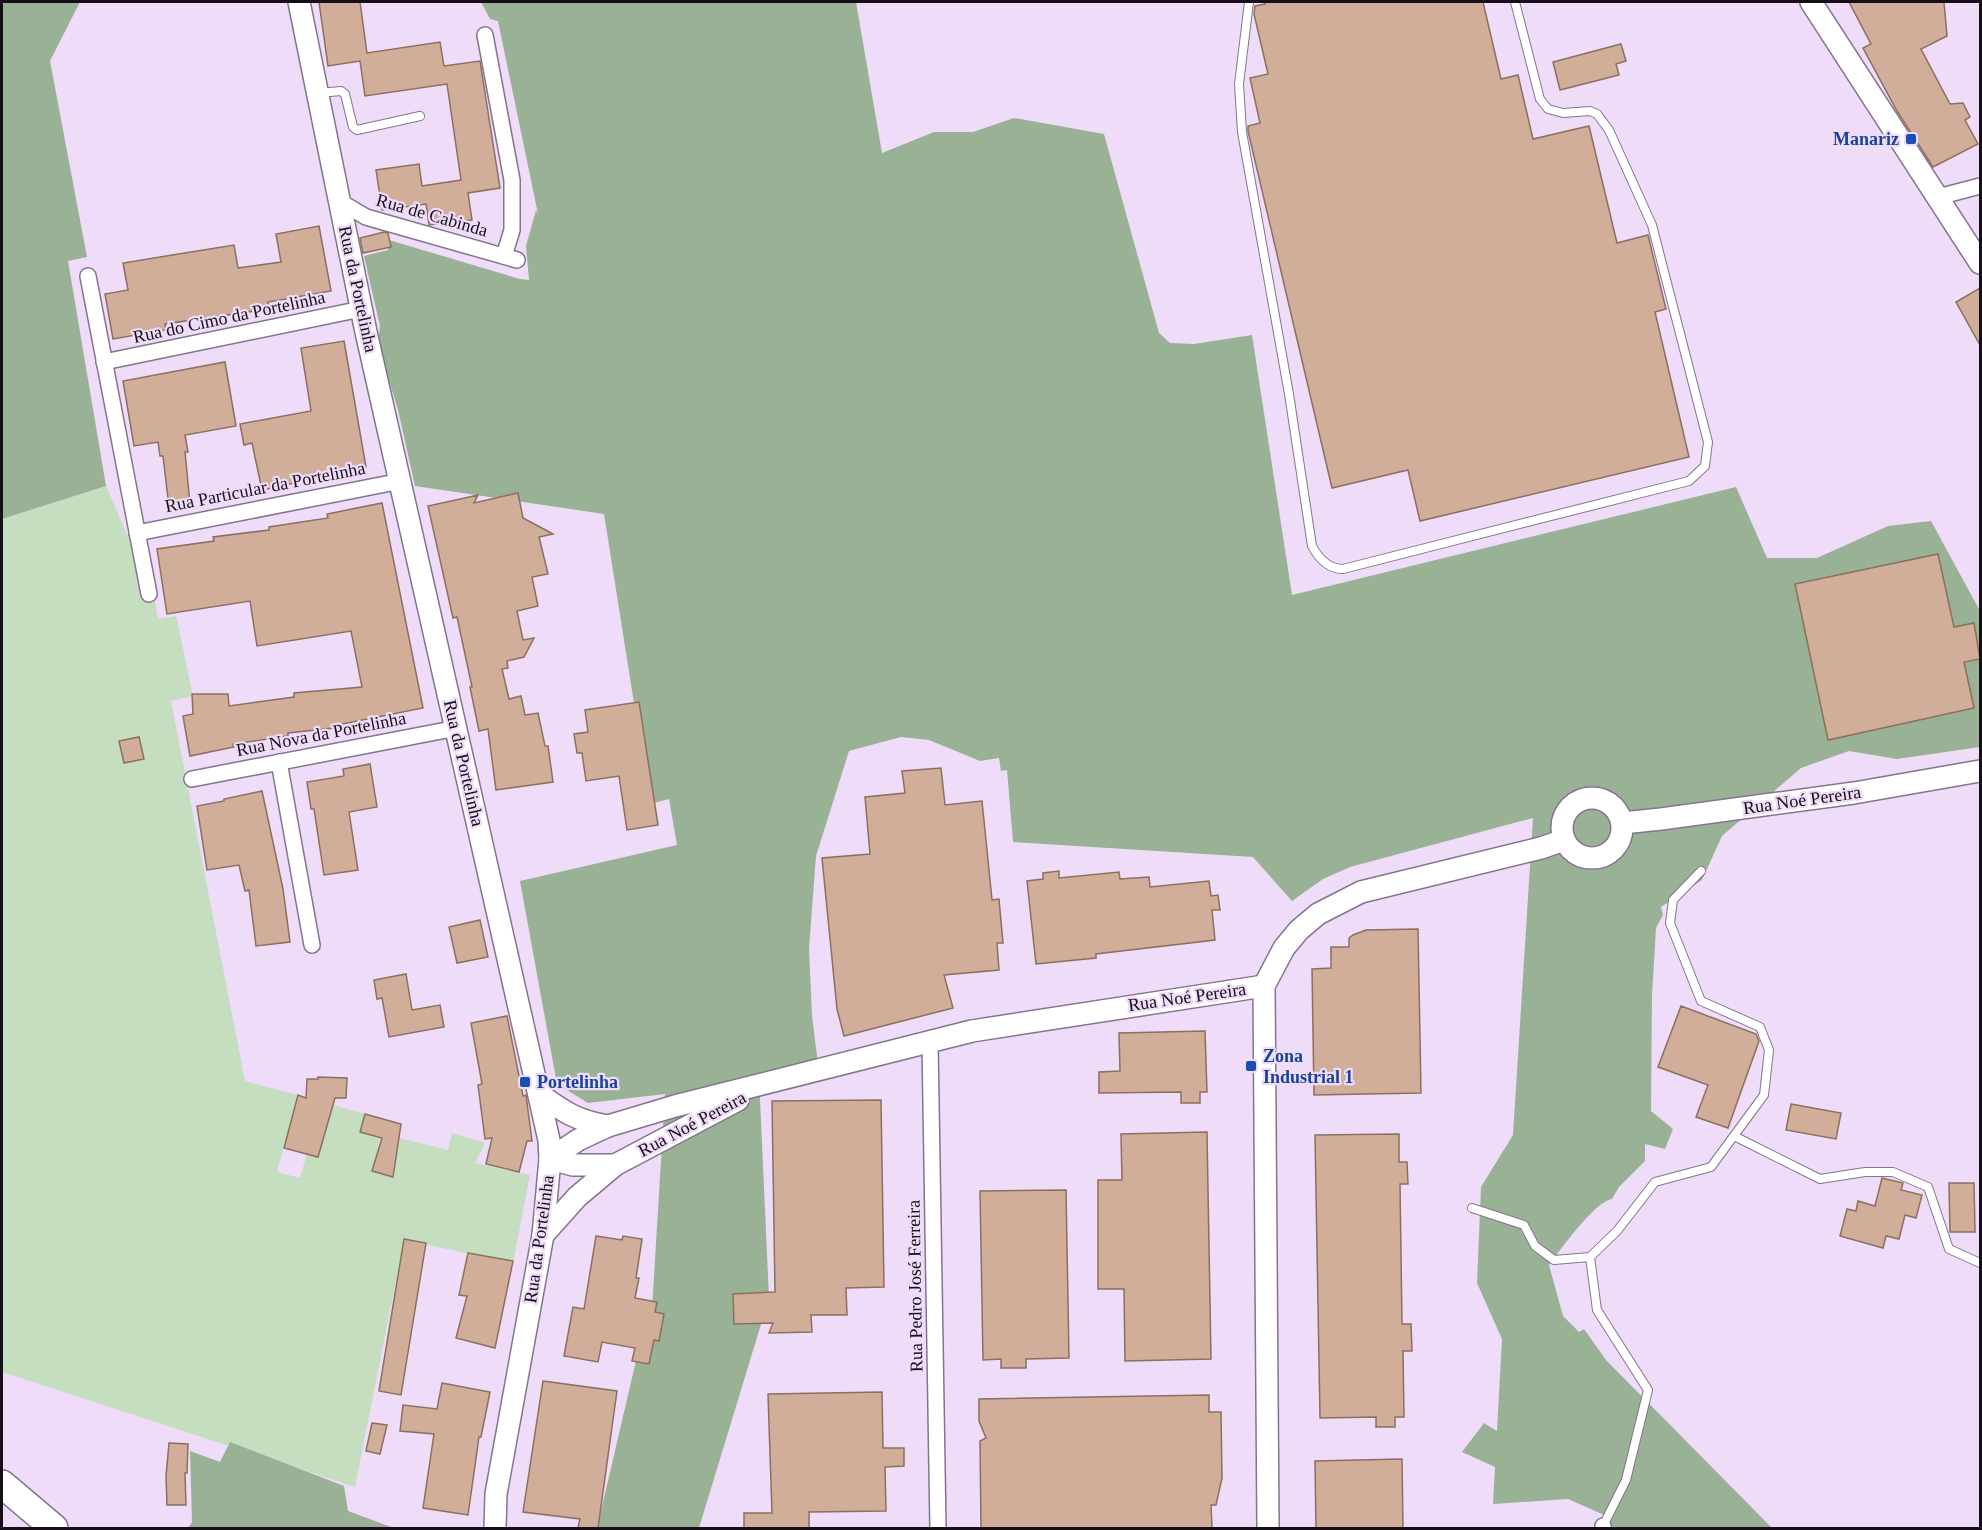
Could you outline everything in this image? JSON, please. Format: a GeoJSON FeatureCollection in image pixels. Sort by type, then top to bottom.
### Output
{"type":"FeatureCollection","features":[{"type":"Feature","properties":{"kind":"highway"},"geometry":{"type":"LineString","coordinates":[[2,1484],[54,1528]]}},
{"type":"Feature","properties":{"kind":"street","name":"Rua da Portelinha"},"geometry":{"type":"LineString","coordinates":[[299,2],[361,309],[549,1140],[550,1159],[543,1235],[495,1494],[495,1528]]}},
{"type":"Feature","properties":{"kind":"street"},"geometry":{"type":"LineString","coordinates":[[1810,2],[1980,263]]}},
{"type":"Feature","properties":{"kind":"street","name":"Rua de Cabinda"},"geometry":{"type":"LineString","coordinates":[[339,201],[366,218],[511,258],[513,180],[485,35]]}},
{"type":"Feature","properties":{"kind":"street"},"geometry":{"type":"LineString","coordinates":[[1938,197],[1980,186]]}},
{"type":"Feature","properties":{"kind":"street"},"geometry":{"type":"LineString","coordinates":[[88,276],[149,594]]}},
{"type":"Feature","properties":{"kind":"street","name":"Rua do Cimo da Portelinha"},"geometry":{"type":"LineString","coordinates":[[104,362],[361,309]]}},
{"type":"Feature","properties":{"kind":"street","name":"Rua Particular da Portelinha"},"geometry":{"type":"LineString","coordinates":[[137,533],[401,481]]}},
{"type":"Feature","properties":{"kind":"street","name":"Rua Nova da Portelinha"},"geometry":{"type":"LineString","coordinates":[[192,779],[457,728]]}},
{"type":"Feature","properties":{"kind":"street"},"geometry":{"type":"LineString","coordinates":[[279,762],[312,945]]}},
{"type":"Feature","properties":{"kind":"street","name":"Rua Noé Pereira"},"geometry":{"type":"LineString","coordinates":[[1622,823],[1854,793],[1980,771]]}},
{"type":"Feature","properties":{"kind":"street"},"geometry":{"type":"LineString","coordinates":[[1584,799],[1604,800],[1612,806],[1622,823],[1619,842],[1613,850],[1596,858],[1577,855],[1564,840],[1563,820],[1567,811],[1584,799]]}},
{"type":"Feature","properties":{"kind":"street","name":"Rua Noé Pereira"},"geometry":{"type":"LineString","coordinates":[[550,1159],[578,1140],[608,1126],[972,1031],[1264,986],[1284,948],[1299,930],[1318,914],[1361,892],[1541,848],[1564,840]]}},
{"type":"Feature","properties":{"kind":"street"},"geometry":{"type":"LineString","coordinates":[[1264,986],[1268,1528]]}},
{"type":"Feature","properties":{"kind":"street","name":"Rua Pedro José Ferreira"},"geometry":{"type":"LineString","coordinates":[[930,1042],[938,1528]]}},
{"type":"Feature","properties":{"kind":"street","name":"Rua Noé Pereira"},"geometry":{"type":"LineString","coordinates":[[543,1235],[577,1197],[615,1165],[770,1084]]}},
{"type":"Feature","properties":{"kind":"street","name":"Rua Noé Pereira"},"geometry":{"type":"LineString","coordinates":[[539,1094],[571,1116],[590,1123],[608,1126]]}},
{"type":"Feature","properties":{"kind":"street","name":"Rua Noé Pereira"},"geometry":{"type":"LineString","coordinates":[[550,1159],[573,1165],[615,1165]]}},
{"type":"Feature","properties":{"kind":"lane"},"geometry":{"type":"LineString","coordinates":[[1249,2],[1239,84],[1242,132],[1289,394],[1312,546],[1318,557],[1328,565],[1336,569],[1343,569],[1689,481],[1705,466],[1708,442],[1652,225],[1609,130],[1597,114],[1590,111],[1563,112],[1548,109],[1540,99],[1515,2]]}},
{"type":"Feature","properties":{"kind":"lane"},"geometry":{"type":"LineString","coordinates":[[318,93],[341,91],[345,94],[353,127],[357,130],[420,116]]}},
{"type":"Feature","properties":{"kind":"lane"},"geometry":{"type":"LineString","coordinates":[[1472,1208],[1524,1225],[1535,1246],[1554,1260],[1590,1257],[1617,1231],[1655,1182],[1711,1167],[1764,1095],[1769,1050],[1760,1028],[1701,1001],[1670,923],[1672,900],[1701,871]]}},
{"type":"Feature","properties":{"kind":"lane"},"geometry":{"type":"LineString","coordinates":[[1734,1136],[1820,1179],[1865,1172],[1893,1172],[1928,1187],[1948,1249],[1980,1263]]}},
{"type":"Feature","properties":{"kind":"lane"},"geometry":{"type":"LineString","coordinates":[[1590,1257],[1597,1310],[1648,1390],[1626,1480],[1603,1527]]}},
{"type":"Feature","properties":{"kind":"green space"},"geometry":{"type":"Polygon","coordinates":[[[2,2],[80,2],[50,61],[87,257],[68,261],[106,486],[2,519],[2,2]]]}},
{"type":"Feature","properties":{"kind":"green space"},"geometry":{"type":"Polygon","coordinates":[[[481,2],[856,2],[882,153],[934,132],[973,132],[1014,118],[1104,134],[1159,333],[1170,343],[1194,344],[1252,335],[1292,595],[1736,487],[1767,558],[1817,558],[1888,526],[1931,521],[1980,611],[1980,747],[1897,759],[1849,751],[1801,768],[1722,836],[1702,880],[1661,907],[1663,915],[1656,928],[1652,995],[1651,1111],[1673,1129],[1665,1149],[1645,1144],[1645,1161],[1619,1187],[1612,1199],[1596,1208],[1587,1217],[1549,1265],[1563,1316],[1579,1332],[1584,1329],[1606,1360],[1772,1528],[1608,1528],[1608,1519],[1602,1514],[1568,1499],[1493,1504],[1495,1467],[1462,1452],[1484,1423],[1497,1431],[1502,1339],[1477,1283],[1481,1187],[1513,1135],[1533,818],[1350,867],[1323,879],[1292,901],[1253,857],[1013,842],[1007,770],[1001,771],[999,758],[980,761],[929,740],[901,737],[849,751],[816,856],[809,948],[812,1016],[818,1064],[759,1077],[769,1298],[699,1528],[597,1528],[642,1335],[652,1309],[665,1094],[588,1103],[557,1084],[520,881],[677,845],[669,799],[650,804],[604,514],[415,486],[398,410],[378,344],[380,326],[364,256],[388,250],[389,240],[529,280],[526,246],[536,210],[538,214],[498,21],[490,19],[481,2]]]}},
{"type":"Feature","properties":{"kind":"green space"},"geometry":{"type":"Polygon","coordinates":[[[106,486],[154,596],[158,619],[176,616],[193,696],[171,701],[245,1081],[298,1095],[277,1172],[300,1178],[307,1154],[318,1157],[330,1113],[316,1100],[365,1114],[360,1132],[380,1137],[373,1171],[393,1176],[399,1138],[448,1150],[452,1133],[485,1143],[475,1163],[530,1175],[513,1263],[404,1240],[355,1487],[2,1372],[2,519],[106,486]]]}},
{"type":"Feature","properties":{"kind":"green space"},"geometry":{"type":"Polygon","coordinates":[[[230,1442],[344,1486],[348,1511],[394,1528],[188,1528],[192,1522],[190,1451],[220,1462],[230,1442]]]}},
{"type":"Feature","properties":{"kind":"building"},"geometry":{"type":"Polygon","coordinates":[[[319,2],[360,2],[367,53],[440,42],[444,66],[480,61],[500,188],[468,193],[472,220],[429,225],[426,204],[382,210],[376,170],[419,164],[422,186],[461,180],[447,84],[365,96],[360,61],[328,66],[319,2]]]}},
{"type":"Feature","properties":{"kind":"building"},"geometry":{"type":"Polygon","coordinates":[[[1264,2],[1483,2],[1501,79],[1518,75],[1533,139],[1589,126],[1617,243],[1648,235],[1666,309],[1655,312],[1689,457],[1420,521],[1408,470],[1332,488],[1248,131],[1248,126],[1260,123],[1250,78],[1268,74],[1254,14],[1255,6],[1265,4],[1264,2]]]}},
{"type":"Feature","properties":{"kind":"building"},"geometry":{"type":"Polygon","coordinates":[[[1849,2],[1944,2],[1947,36],[1921,49],[1950,104],[1963,103],[1970,117],[1965,120],[1978,144],[1933,167],[1897,111],[1863,48],[1871,44],[1849,2]]]}},
{"type":"Feature","properties":{"kind":"building"},"geometry":{"type":"Polygon","coordinates":[[[1621,44],[1626,61],[1616,64],[1619,75],[1560,90],[1553,62],[1621,44]]]}},
{"type":"Feature","properties":{"kind":"building"},"geometry":{"type":"Polygon","coordinates":[[[319,226],[331,291],[268,302],[269,309],[165,324],[166,330],[113,339],[105,294],[128,290],[123,263],[234,245],[238,268],[281,262],[276,234],[319,226]]]}},
{"type":"Feature","properties":{"kind":"building"},"geometry":{"type":"Polygon","coordinates":[[[388,233],[391,247],[363,253],[360,238],[388,233]]]}},
{"type":"Feature","properties":{"kind":"building"},"geometry":{"type":"Polygon","coordinates":[[[1980,288],[1980,345],[1956,302],[1980,288]]]}},
{"type":"Feature","properties":{"kind":"building"},"geometry":{"type":"Polygon","coordinates":[[[344,341],[366,467],[303,477],[304,481],[262,490],[252,443],[244,445],[240,424],[311,411],[301,348],[344,341]]]}},
{"type":"Feature","properties":{"kind":"building"},"geometry":{"type":"Polygon","coordinates":[[[225,362],[236,426],[185,435],[190,504],[169,507],[163,456],[160,456],[158,442],[134,446],[123,381],[225,362]]]}},
{"type":"Feature","properties":{"kind":"building"},"geometry":{"type":"Polygon","coordinates":[[[518,493],[523,518],[553,534],[539,537],[548,574],[532,577],[538,606],[517,611],[523,640],[534,638],[524,657],[507,661],[508,668],[502,669],[509,699],[521,696],[525,715],[538,713],[545,746],[548,746],[553,782],[496,790],[488,729],[479,731],[457,617],[453,618],[428,506],[478,495],[474,503],[518,493]]]}},
{"type":"Feature","properties":{"kind":"building"},"geometry":{"type":"Polygon","coordinates":[[[382,503],[423,708],[342,724],[343,727],[288,733],[288,736],[233,744],[234,747],[190,756],[183,716],[193,714],[192,694],[228,694],[229,706],[294,697],[294,693],[362,687],[351,631],[257,646],[250,601],[167,614],[157,549],[214,541],[213,537],[269,530],[269,527],[328,518],[327,514],[382,503]]]}},
{"type":"Feature","properties":{"kind":"building"},"geometry":{"type":"Polygon","coordinates":[[[1938,554],[1954,627],[1974,623],[1980,659],[1964,662],[1974,708],[1828,740],[1795,584],[1938,554]]]}},
{"type":"Feature","properties":{"kind":"building"},"geometry":{"type":"Polygon","coordinates":[[[639,702],[658,825],[627,830],[619,776],[586,781],[582,753],[577,753],[574,734],[588,732],[585,710],[639,702]]]}},
{"type":"Feature","properties":{"kind":"building"},"geometry":{"type":"Polygon","coordinates":[[[139,737],[144,759],[124,763],[119,741],[139,737]]]}},
{"type":"Feature","properties":{"kind":"building"},"geometry":{"type":"Polygon","coordinates":[[[370,764],[377,807],[349,812],[358,870],[324,875],[314,809],[311,809],[307,782],[344,776],[343,769],[370,764]]]}},
{"type":"Feature","properties":{"kind":"building"},"geometry":{"type":"Polygon","coordinates":[[[941,768],[945,805],[982,801],[992,900],[999,899],[1003,943],[997,943],[999,970],[944,975],[953,1008],[844,1036],[837,1009],[822,858],[870,854],[865,797],[905,793],[902,771],[941,768]]]}},
{"type":"Feature","properties":{"kind":"building"},"geometry":{"type":"Polygon","coordinates":[[[262,791],[283,889],[290,942],[256,946],[249,890],[245,891],[239,865],[207,870],[197,806],[262,791]]]}},
{"type":"Feature","properties":{"kind":"building"},"geometry":{"type":"Polygon","coordinates":[[[1059,871],[1059,878],[1119,872],[1120,879],[1149,877],[1150,887],[1209,881],[1211,896],[1218,895],[1220,910],[1212,910],[1215,940],[1096,954],[1096,958],[1036,964],[1027,881],[1043,879],[1043,873],[1059,871]]]}},
{"type":"Feature","properties":{"kind":"building"},"geometry":{"type":"Polygon","coordinates":[[[480,920],[488,957],[457,963],[449,927],[480,920]]]}},
{"type":"Feature","properties":{"kind":"building"},"geometry":{"type":"Polygon","coordinates":[[[1418,929],[1421,1093],[1314,1095],[1312,969],[1331,968],[1331,947],[1349,947],[1349,938],[1366,930],[1418,929]]]}},
{"type":"Feature","properties":{"kind":"building"},"geometry":{"type":"Polygon","coordinates":[[[406,974],[412,1010],[440,1005],[444,1027],[389,1037],[382,998],[377,999],[374,980],[406,974]]]}},
{"type":"Feature","properties":{"kind":"building"},"geometry":{"type":"Polygon","coordinates":[[[1681,1006],[1756,1034],[1759,1041],[1728,1128],[1696,1117],[1708,1085],[1658,1067],[1681,1006]]]}},
{"type":"Feature","properties":{"kind":"building"},"geometry":{"type":"Polygon","coordinates":[[[507,1016],[523,1096],[526,1095],[532,1141],[527,1141],[519,1172],[486,1164],[492,1138],[485,1139],[478,1085],[482,1084],[471,1023],[507,1016]]]}},
{"type":"Feature","properties":{"kind":"building"},"geometry":{"type":"Polygon","coordinates":[[[1205,1031],[1207,1092],[1200,1092],[1200,1103],[1181,1103],[1181,1092],[1099,1093],[1099,1072],[1120,1071],[1119,1033],[1205,1031]]]}},
{"type":"Feature","properties":{"kind":"building"},"geometry":{"type":"Polygon","coordinates":[[[318,1077],[347,1078],[346,1098],[335,1098],[318,1157],[284,1148],[298,1095],[306,1098],[307,1079],[318,1079],[318,1077]]]}},
{"type":"Feature","properties":{"kind":"building"},"geometry":{"type":"Polygon","coordinates":[[[881,1100],[884,1287],[846,1288],[847,1315],[811,1315],[812,1332],[769,1333],[773,1323],[734,1324],[733,1294],[775,1292],[772,1101],[881,1100]]]}},
{"type":"Feature","properties":{"kind":"building"},"geometry":{"type":"Polygon","coordinates":[[[1791,1104],[1841,1113],[1836,1139],[1786,1130],[1791,1104]]]}},
{"type":"Feature","properties":{"kind":"building"},"geometry":{"type":"Polygon","coordinates":[[[365,1114],[401,1124],[393,1177],[372,1171],[382,1138],[360,1132],[365,1114]]]}},
{"type":"Feature","properties":{"kind":"building"},"geometry":{"type":"Polygon","coordinates":[[[1207,1132],[1211,1359],[1125,1361],[1124,1289],[1098,1289],[1098,1180],[1122,1180],[1121,1134],[1207,1132]]]}},
{"type":"Feature","properties":{"kind":"building"},"geometry":{"type":"Polygon","coordinates":[[[1399,1134],[1399,1162],[1407,1162],[1408,1184],[1400,1184],[1402,1324],[1411,1324],[1412,1351],[1403,1351],[1404,1417],[1395,1417],[1395,1427],[1376,1427],[1376,1417],[1320,1418],[1315,1135],[1399,1134]]]}},
{"type":"Feature","properties":{"kind":"building"},"geometry":{"type":"Polygon","coordinates":[[[1882,1178],[1903,1183],[1901,1190],[1922,1195],[1916,1218],[1905,1215],[1899,1239],[1886,1236],[1883,1248],[1840,1236],[1847,1209],[1856,1211],[1858,1201],[1875,1206],[1882,1178]]]}},
{"type":"Feature","properties":{"kind":"building"},"geometry":{"type":"Polygon","coordinates":[[[1949,1183],[1974,1183],[1975,1232],[1950,1232],[1949,1183]]]}},
{"type":"Feature","properties":{"kind":"building"},"geometry":{"type":"Polygon","coordinates":[[[1066,1190],[1069,1358],[1026,1359],[1026,1368],[1001,1368],[1001,1359],[983,1360],[980,1191],[1066,1190]]]}},
{"type":"Feature","properties":{"kind":"building"},"geometry":{"type":"Polygon","coordinates":[[[596,1236],[622,1240],[623,1236],[642,1239],[635,1298],[657,1302],[655,1312],[664,1314],[659,1341],[654,1340],[649,1364],[632,1361],[635,1348],[602,1342],[598,1362],[564,1356],[573,1307],[584,1309],[596,1236]]]}},
{"type":"Feature","properties":{"kind":"building"},"geometry":{"type":"Polygon","coordinates":[[[404,1239],[426,1243],[401,1395],[379,1391],[404,1239]]]}},
{"type":"Feature","properties":{"kind":"building"},"geometry":{"type":"Polygon","coordinates":[[[468,1253],[513,1261],[495,1348],[456,1338],[467,1296],[459,1295],[468,1253]]]}},
{"type":"Feature","properties":{"kind":"building"},"geometry":{"type":"Polygon","coordinates":[[[543,1381],[617,1391],[598,1528],[578,1528],[580,1519],[523,1512],[543,1381]]]}},
{"type":"Feature","properties":{"kind":"building"},"geometry":{"type":"Polygon","coordinates":[[[442,1383],[490,1392],[481,1437],[479,1437],[468,1515],[423,1508],[434,1434],[400,1431],[403,1405],[437,1409],[442,1383]]]}},
{"type":"Feature","properties":{"kind":"building"},"geometry":{"type":"Polygon","coordinates":[[[882,1392],[883,1448],[904,1448],[904,1466],[885,1467],[886,1511],[809,1512],[809,1528],[744,1528],[744,1513],[772,1513],[768,1394],[882,1392]]]}},
{"type":"Feature","properties":{"kind":"building"},"geometry":{"type":"Polygon","coordinates":[[[1209,1395],[1209,1412],[1221,1412],[1222,1478],[1216,1505],[1211,1505],[1212,1528],[981,1528],[980,1441],[986,1438],[979,1421],[979,1399],[1209,1395]]]}},
{"type":"Feature","properties":{"kind":"building"},"geometry":{"type":"Polygon","coordinates":[[[372,1423],[387,1425],[380,1454],[366,1451],[372,1423]]]}},
{"type":"Feature","properties":{"kind":"building"},"geometry":{"type":"Polygon","coordinates":[[[169,1443],[188,1444],[187,1473],[185,1473],[186,1505],[167,1505],[166,1476],[169,1443]]]}},
{"type":"Feature","properties":{"kind":"building"},"geometry":{"type":"Polygon","coordinates":[[[1402,1459],[1403,1528],[1316,1528],[1315,1461],[1402,1459]]]}},
{"type":"Feature","properties":{"kind":"place","name":"Manariz"},"geometry":{"type":"Point","coordinates":[1911,139]}},
{"type":"Feature","properties":{"kind":"place","name":"Zona Industrial 1"},"geometry":{"type":"Point","coordinates":[1251,1066]}},
{"type":"Feature","properties":{"kind":"place","name":"Portelinha"},"geometry":{"type":"Point","coordinates":[525,1082]}}]}
